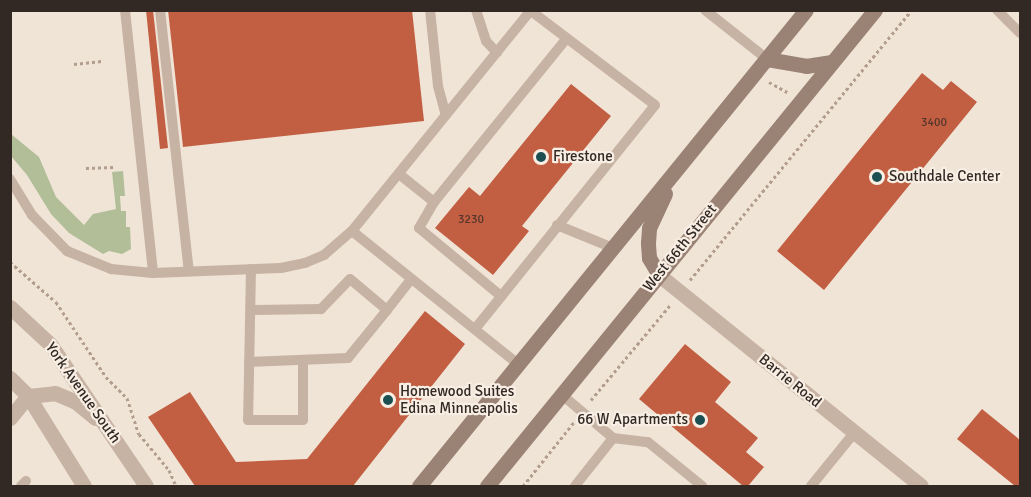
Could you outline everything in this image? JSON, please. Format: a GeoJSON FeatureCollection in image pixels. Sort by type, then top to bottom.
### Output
{"type":"FeatureCollection","features":[{"type":"Feature","properties":{"kind":"main road"},"geometry":{"type":"LineString","coordinates":[[419,486],[806,10]]}},
{"type":"Feature","properties":{"kind":"main road","name":"West 66th Street"},"geometry":{"type":"LineString","coordinates":[[487,486],[875,10]]}},
{"type":"Feature","properties":{"kind":"main road"},"geometry":{"type":"LineString","coordinates":[[767,58],[806,66],[832,62]]}},
{"type":"Feature","properties":{"kind":"main road"},"geometry":{"type":"LineString","coordinates":[[659,274],[649,258],[649,228],[673,174]]}},
{"type":"Feature","properties":{"kind":"street","name":"Barrie Road"},"geometry":{"type":"LineString","coordinates":[[659,274],[921,486]]}},
{"type":"Feature","properties":{"kind":"street","name":"York Avenue South"},"geometry":{"type":"LineString","coordinates":[[10,305],[50,344],[146,486]]}},
{"type":"Feature","properties":{"kind":"street"},"geometry":{"type":"LineString","coordinates":[[10,378],[28,396],[84,486]]}},
{"type":"Feature","properties":{"kind":"street"},"geometry":{"type":"LineString","coordinates":[[10,418],[28,396],[56,393],[76,402],[109,429]]}},
{"type":"Feature","properties":{"kind":"lane"},"geometry":{"type":"LineString","coordinates":[[125,10],[153,273]]}},
{"type":"Feature","properties":{"kind":"lane"},"geometry":{"type":"LineString","coordinates":[[160,10],[189,271]]}},
{"type":"Feature","properties":{"kind":"lane"},"geometry":{"type":"LineString","coordinates":[[430,10],[438,86],[446,115]]}},
{"type":"Feature","properties":{"kind":"lane"},"geometry":{"type":"LineString","coordinates":[[476,10],[486,41],[497,53]]}},
{"type":"Feature","properties":{"kind":"lane"},"geometry":{"type":"LineString","coordinates":[[705,10],[767,58]]}},
{"type":"Feature","properties":{"kind":"lane"},"geometry":{"type":"LineString","coordinates":[[997,10],[1020,33]]}},
{"type":"Feature","properties":{"kind":"lane"},"geometry":{"type":"LineString","coordinates":[[10,179],[32,215],[68,251],[111,269],[153,273],[251,269],[305,263],[324,255],[352,231],[531,11],[655,105],[475,329]]}},
{"type":"Feature","properties":{"kind":"lane"},"geometry":{"type":"LineString","coordinates":[[501,296],[419,228],[434,202],[567,38]]}},
{"type":"Feature","properties":{"kind":"lane"},"geometry":{"type":"LineString","coordinates":[[399,174],[434,202]]}},
{"type":"Feature","properties":{"kind":"lane"},"geometry":{"type":"LineString","coordinates":[[557,225],[613,248]]}},
{"type":"Feature","properties":{"kind":"lane"},"geometry":{"type":"LineString","coordinates":[[352,231],[518,364]]}},
{"type":"Feature","properties":{"kind":"lane"},"geometry":{"type":"LineString","coordinates":[[251,269],[249,420],[303,420],[303,361]]}},
{"type":"Feature","properties":{"kind":"lane"},"geometry":{"type":"LineString","coordinates":[[251,310],[321,309],[350,279],[387,310]]}},
{"type":"Feature","properties":{"kind":"lane"},"geometry":{"type":"LineString","coordinates":[[249,362],[348,358],[411,279]]}},
{"type":"Feature","properties":{"kind":"lane"},"geometry":{"type":"LineString","coordinates":[[561,394],[613,438],[648,442],[702,486]]}},
{"type":"Feature","properties":{"kind":"lane"},"geometry":{"type":"LineString","coordinates":[[811,486],[854,433]]}},
{"type":"Feature","properties":{"kind":"lane"},"geometry":{"type":"LineString","coordinates":[[575,486],[613,438]]}},
{"type":"Feature","properties":{"kind":"path"},"geometry":{"type":"LineString","coordinates":[[692,278],[912,10]]}},
{"type":"Feature","properties":{"kind":"path"},"geometry":{"type":"LineString","coordinates":[[74,64],[102,61]]}},
{"type":"Feature","properties":{"kind":"path"},"geometry":{"type":"LineString","coordinates":[[764,80],[788,93]]}},
{"type":"Feature","properties":{"kind":"path"},"geometry":{"type":"LineString","coordinates":[[86,168],[114,167]]}},
{"type":"Feature","properties":{"kind":"path"},"geometry":{"type":"LineString","coordinates":[[10,262],[56,302],[105,377],[128,398],[138,434],[169,470],[176,486]]}},
{"type":"Feature","properties":{"kind":"path"},"geometry":{"type":"LineString","coordinates":[[523,486],[672,302]]}},
{"type":"Feature","properties":{"kind":"green space"},"geometry":{"type":"Polygon","coordinates":[[[11,134],[39,157],[56,197],[84,225],[93,214],[116,209],[112,172],[123,171],[125,196],[120,196],[121,211],[126,211],[126,227],[130,227],[131,249],[122,254],[109,251],[103,254],[69,233],[51,214],[27,175],[11,156],[11,134]]]}},
{"type":"Feature","properties":{"kind":"building"},"geometry":{"type":"Polygon","coordinates":[[[146,10],[153,10],[168,148],[160,149],[146,10]]]}},
{"type":"Feature","properties":{"kind":"building"},"geometry":{"type":"Polygon","coordinates":[[[168,10],[412,10],[424,121],[183,147],[168,10]]]}},
{"type":"Feature","properties":{"kind":"building","name":"Southdale Center"},"geometry":{"type":"Polygon","coordinates":[[[922,73],[943,90],[951,81],[977,102],[824,290],[777,251],[922,73]]]}},
{"type":"Feature","properties":{"kind":"building"},"geometry":{"type":"Polygon","coordinates":[[[571,84],[611,116],[522,226],[529,231],[493,275],[435,228],[469,187],[480,196],[571,84]]]}},
{"type":"Feature","properties":{"kind":"building","name":"Homewood Suites Edina Minneapolis"},"geometry":{"type":"Polygon","coordinates":[[[425,311],[465,344],[353,486],[195,486],[148,417],[190,392],[236,462],[307,459],[425,311]]]}},
{"type":"Feature","properties":{"kind":"building","name":"66 W Apartments"},"geometry":{"type":"Polygon","coordinates":[[[685,344],[731,382],[715,402],[758,438],[746,452],[764,467],[748,486],[743,486],[639,399],[685,344]]]}},
{"type":"Feature","properties":{"kind":"building"},"geometry":{"type":"Polygon","coordinates":[[[982,409],[1020,440],[1020,486],[1015,486],[957,439],[982,409]]]}},
{"type":"Feature","properties":{"kind":"place","name":"Firestone"},"geometry":{"type":"Point","coordinates":[541,157]}},
{"type":"Feature","properties":{"kind":"place","name":"Southdale Center"},"geometry":{"type":"Point","coordinates":[877,177]}},
{"type":"Feature","properties":{"kind":"place","name":"Homewood Suites Edina Minneapolis"},"geometry":{"type":"Point","coordinates":[388,400]}},
{"type":"Feature","properties":{"kind":"place","name":"66 W Apartments"},"geometry":{"type":"Point","coordinates":[700,420]}}]}
